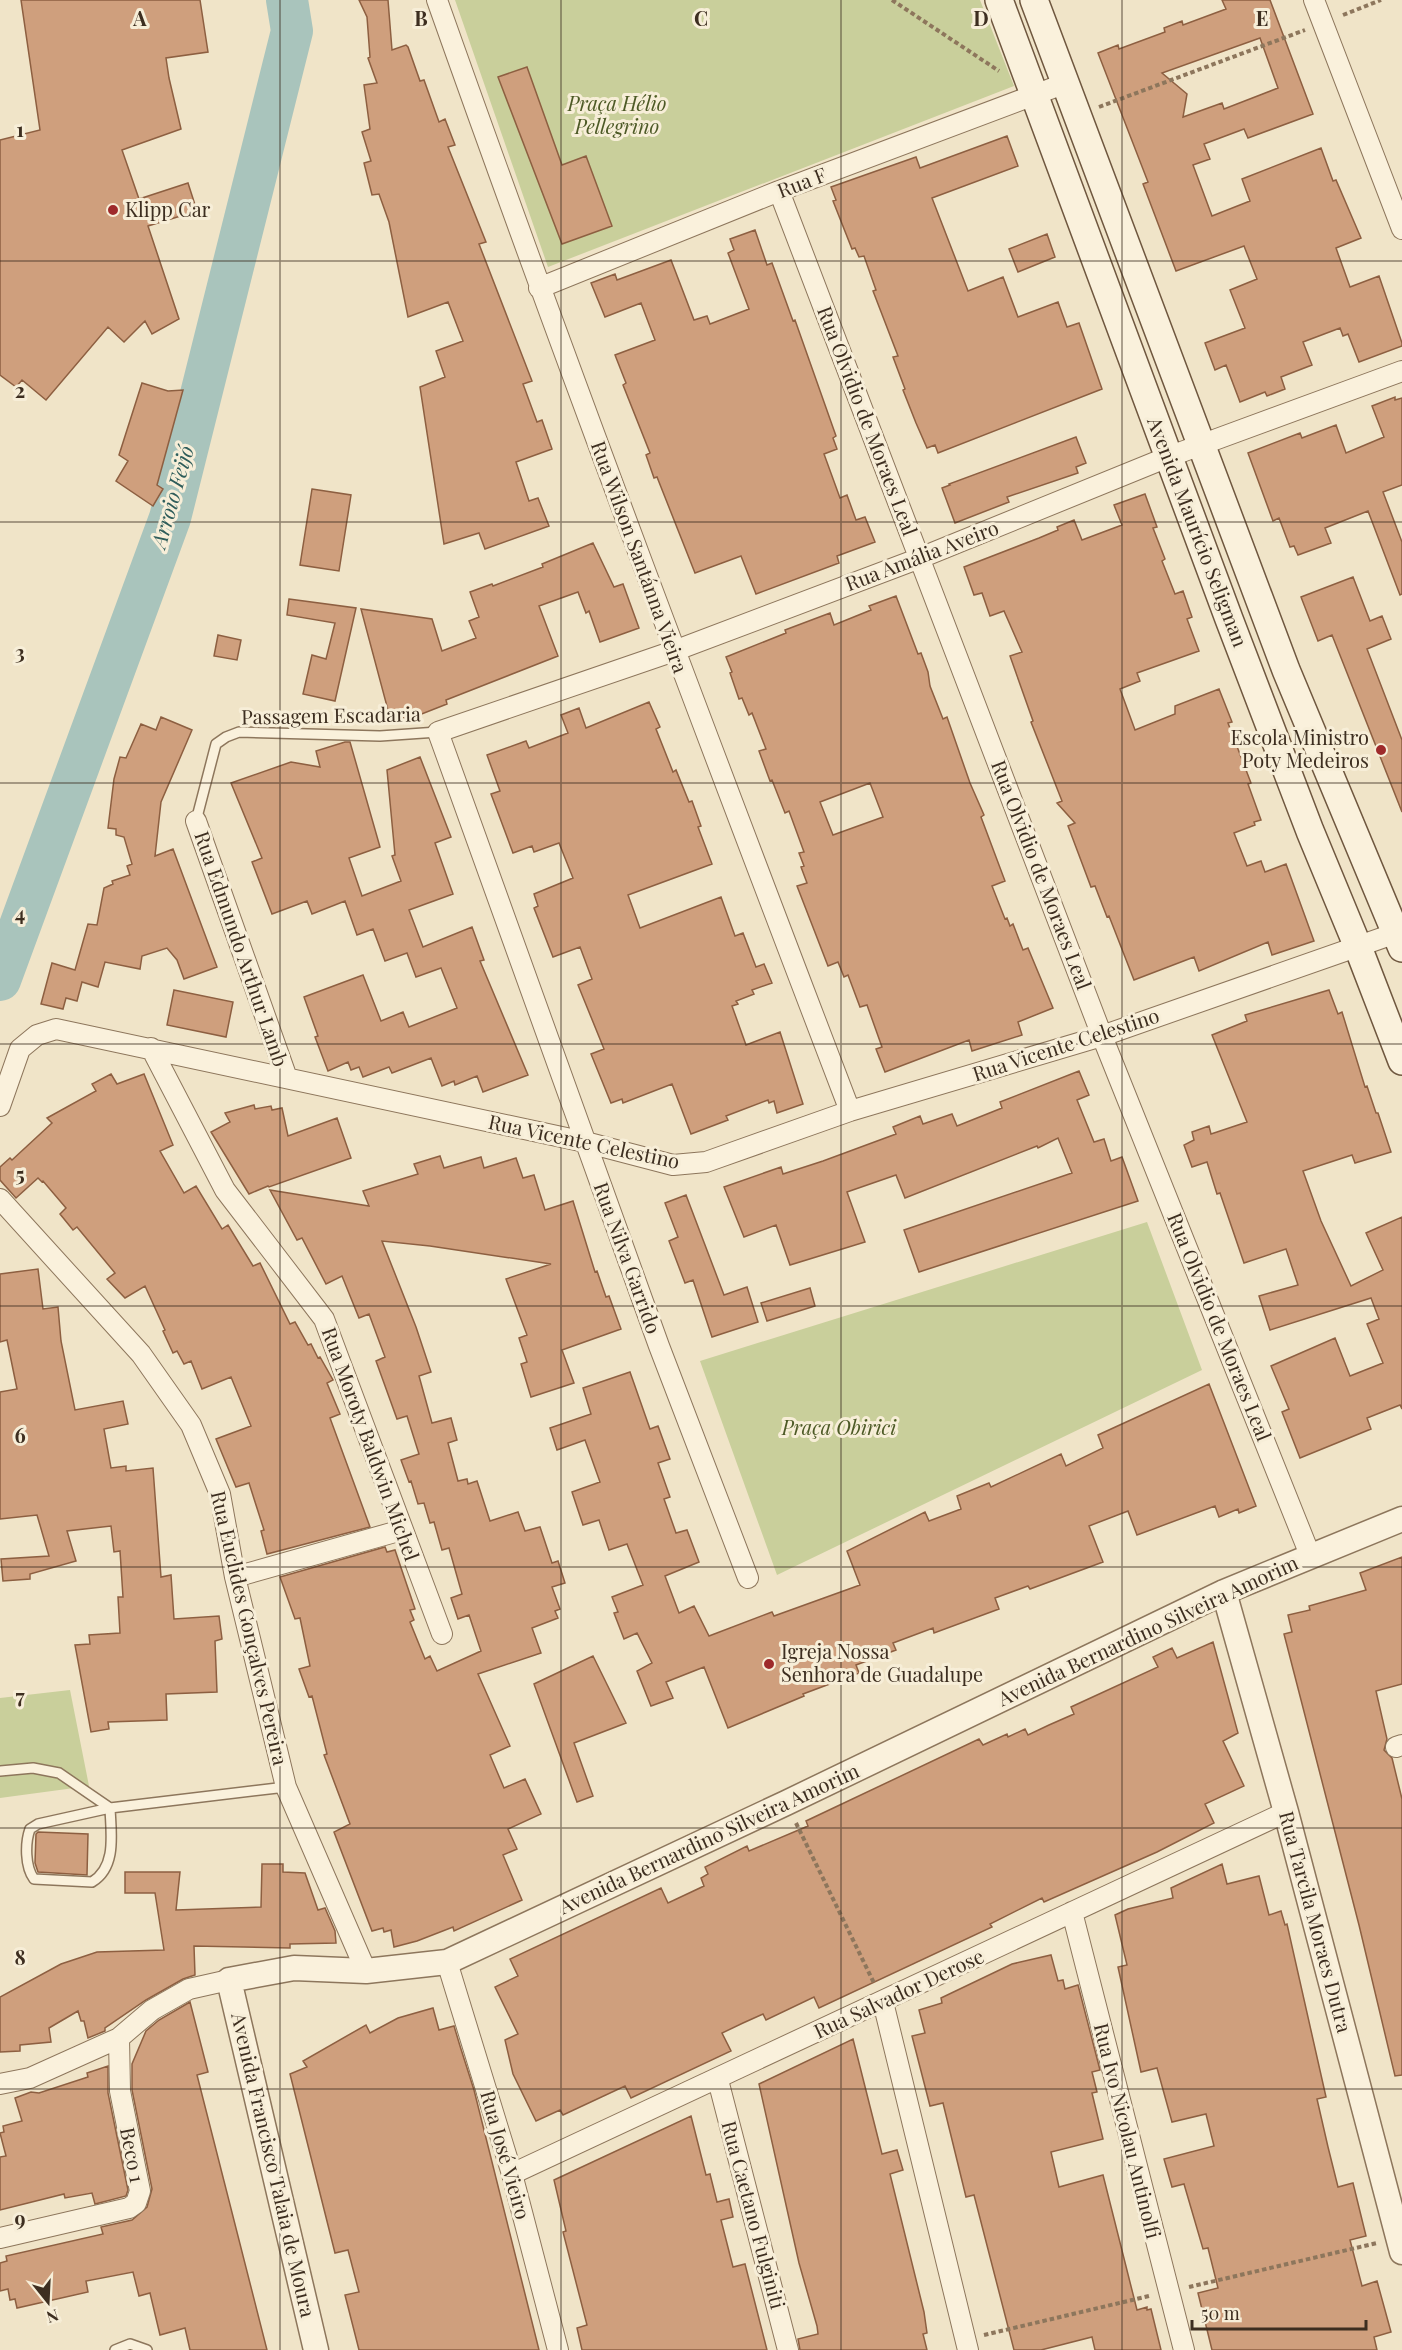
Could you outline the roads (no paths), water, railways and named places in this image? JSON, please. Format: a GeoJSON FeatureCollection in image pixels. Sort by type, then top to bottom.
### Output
{"type":"FeatureCollection","features":[{"type":"Feature","properties":{"kind":"main road","name":"Avenida Maurício Seligman"},"geometry":{"type":"LineString","coordinates":[[999,0],[1168,457],[1310,831],[1402,1061]]}},
{"type":"Feature","properties":{"kind":"main road","name":"Avenida Maurício Seligman"},"geometry":{"type":"LineString","coordinates":[[1034,0],[1286,670],[1400,937]]}},
{"type":"Feature","properties":{"kind":"street","name":"Rua Wilson Santánna Vieira"},"geometry":{"type":"LineString","coordinates":[[437,0],[539,288],[674,651],[850,1112]]}},
{"type":"Feature","properties":{"kind":"street"},"geometry":{"type":"LineString","coordinates":[[1314,0],[1402,229]]}},
{"type":"Feature","properties":{"kind":"street","name":"Rua F"},"geometry":{"type":"LineString","coordinates":[[539,288],[779,191],[1066,83]]}},
{"type":"Feature","properties":{"kind":"street","name":"Rua Olvidio de Moraes Leal"},"geometry":{"type":"LineString","coordinates":[[779,191],[1102,1036],[1310,1555]]}},
{"type":"Feature","properties":{"kind":"street","name":"Rua Amália Aveiro"},"geometry":{"type":"LineString","coordinates":[[438,732],[674,651],[920,558],[1168,457],[1402,371]]}},
{"type":"Feature","properties":{"kind":"street","name":"Rua Nilva Garrido"},"geometry":{"type":"LineString","coordinates":[[438,732],[658,1346],[748,1578]]}},
{"type":"Feature","properties":{"kind":"street","name":"Rua Edmundo Arthur Lamb"},"geometry":{"type":"LineString","coordinates":[[196,821],[287,1078]]}},
{"type":"Feature","properties":{"kind":"street","name":"Rua Vicente Celestino"},"geometry":{"type":"LineString","coordinates":[[0,1106],[20,1049],[37,1035],[56,1029],[585,1142],[673,1165],[690,1164],[706,1162],[850,1112],[1102,1036],[1358,947],[1400,937]]}},
{"type":"Feature","properties":{"kind":"street","name":"Rua Moroty Baldwin Michel"},"geometry":{"type":"LineString","coordinates":[[151,1048],[225,1190],[324,1319],[442,1634]]}},
{"type":"Feature","properties":{"kind":"street","name":"Rua Euclides Gonçalves Pereira"},"geometry":{"type":"LineString","coordinates":[[0,1199],[141,1354],[191,1425],[220,1494],[235,1577],[286,1787],[366,1971]]}},
{"type":"Feature","properties":{"kind":"street","name":"Avenida Bernardino Silveira Amorim"},"geometry":{"type":"LineString","coordinates":[[0,2084],[30,2078],[119,2038],[152,2010],[189,1989],[294,1968],[366,1971],[447,1962],[786,1803],[1224,1592],[1402,1519]]}},
{"type":"Feature","properties":{"kind":"street"},"geometry":{"type":"LineString","coordinates":[[235,1577],[402,1530]]}},
{"type":"Feature","properties":{"kind":"street","name":"Rua Tarcila Moraes Dutra"},"geometry":{"type":"LineString","coordinates":[[1224,1592],[1286,1812],[1402,2252]]}},
{"type":"Feature","properties":{"kind":"street","name":"Rua Salvador Derose"},"geometry":{"type":"LineString","coordinates":[[512,2174],[1286,1812]]}},
{"type":"Feature","properties":{"kind":"street","name":"Rua Ivo Nicolau Antinolfi"},"geometry":{"type":"LineString","coordinates":[[1072,1912],[1184,2350]]}},
{"type":"Feature","properties":{"kind":"street","name":"Rua José Vieiro"},"geometry":{"type":"LineString","coordinates":[[447,1962],[512,2174],[558,2350]]}},
{"type":"Feature","properties":{"kind":"street","name":"Avenida Francisco Talaia de Moura"},"geometry":{"type":"LineString","coordinates":[[229,1980],[316,2350]]}},
{"type":"Feature","properties":{"kind":"street"},"geometry":{"type":"LineString","coordinates":[[883,2002],[968,2350]]}},
{"type":"Feature","properties":{"kind":"street","name":"Beco 1"},"geometry":{"type":"LineString","coordinates":[[0,2238],[129,2208],[136,2203],[140,2191],[120,2091],[119,2038]]}},
{"type":"Feature","properties":{"kind":"street","name":"Rua Caetano Fulginiti"},"geometry":{"type":"LineString","coordinates":[[717,2080],[788,2350]]}},
{"type":"Feature","properties":{"kind":"lane","name":"Passagem Escadaria"},"geometry":{"type":"LineString","coordinates":[[196,821],[216,744],[239,732],[380,736],[438,732]]}},
{"type":"Feature","properties":{"kind":"lane"},"geometry":{"type":"LineString","coordinates":[[0,1771],[33,1768],[59,1773],[110,1808]]}},
{"type":"Feature","properties":{"kind":"lane"},"geometry":{"type":"LineString","coordinates":[[110,1808],[112,1854],[98,1878],[92,1882],[34,1879],[28,1872],[27,1836],[30,1828],[38,1824],[110,1808],[286,1787]]}},
{"type":"Feature","properties":{"kind":"lane"},"geometry":{"type":"LineString","coordinates":[[116,2350],[130,2344],[147,2350]]}},
{"type":"Feature","properties":{"kind":"waterway","name":"Arroio Feijó"},"geometry":{"type":"LineString","coordinates":[[0,980],[170,518],[292,31],[287,0]]}},
{"type":"Feature","properties":{"kind":"place","name":"Klipp Car"},"geometry":{"type":"Point","coordinates":[113,210]}},
{"type":"Feature","properties":{"kind":"place","name":"Escola Ministro Poty Medeiros"},"geometry":{"type":"Point","coordinates":[1381,750]}},
{"type":"Feature","properties":{"kind":"place","name":"Igreja Nossa Senhora de Guadalupe"},"geometry":{"type":"Point","coordinates":[769,1664]}},
{"type":"Feature","properties":{"kind":"park label","name":"Praça Hélio Pellegrino"},"geometry":{"type":"Point","coordinates":[617,116]}},
{"type":"Feature","properties":{"kind":"park label","name":"Praça Obirici"},"geometry":{"type":"Point","coordinates":[839,1428]}}]}
